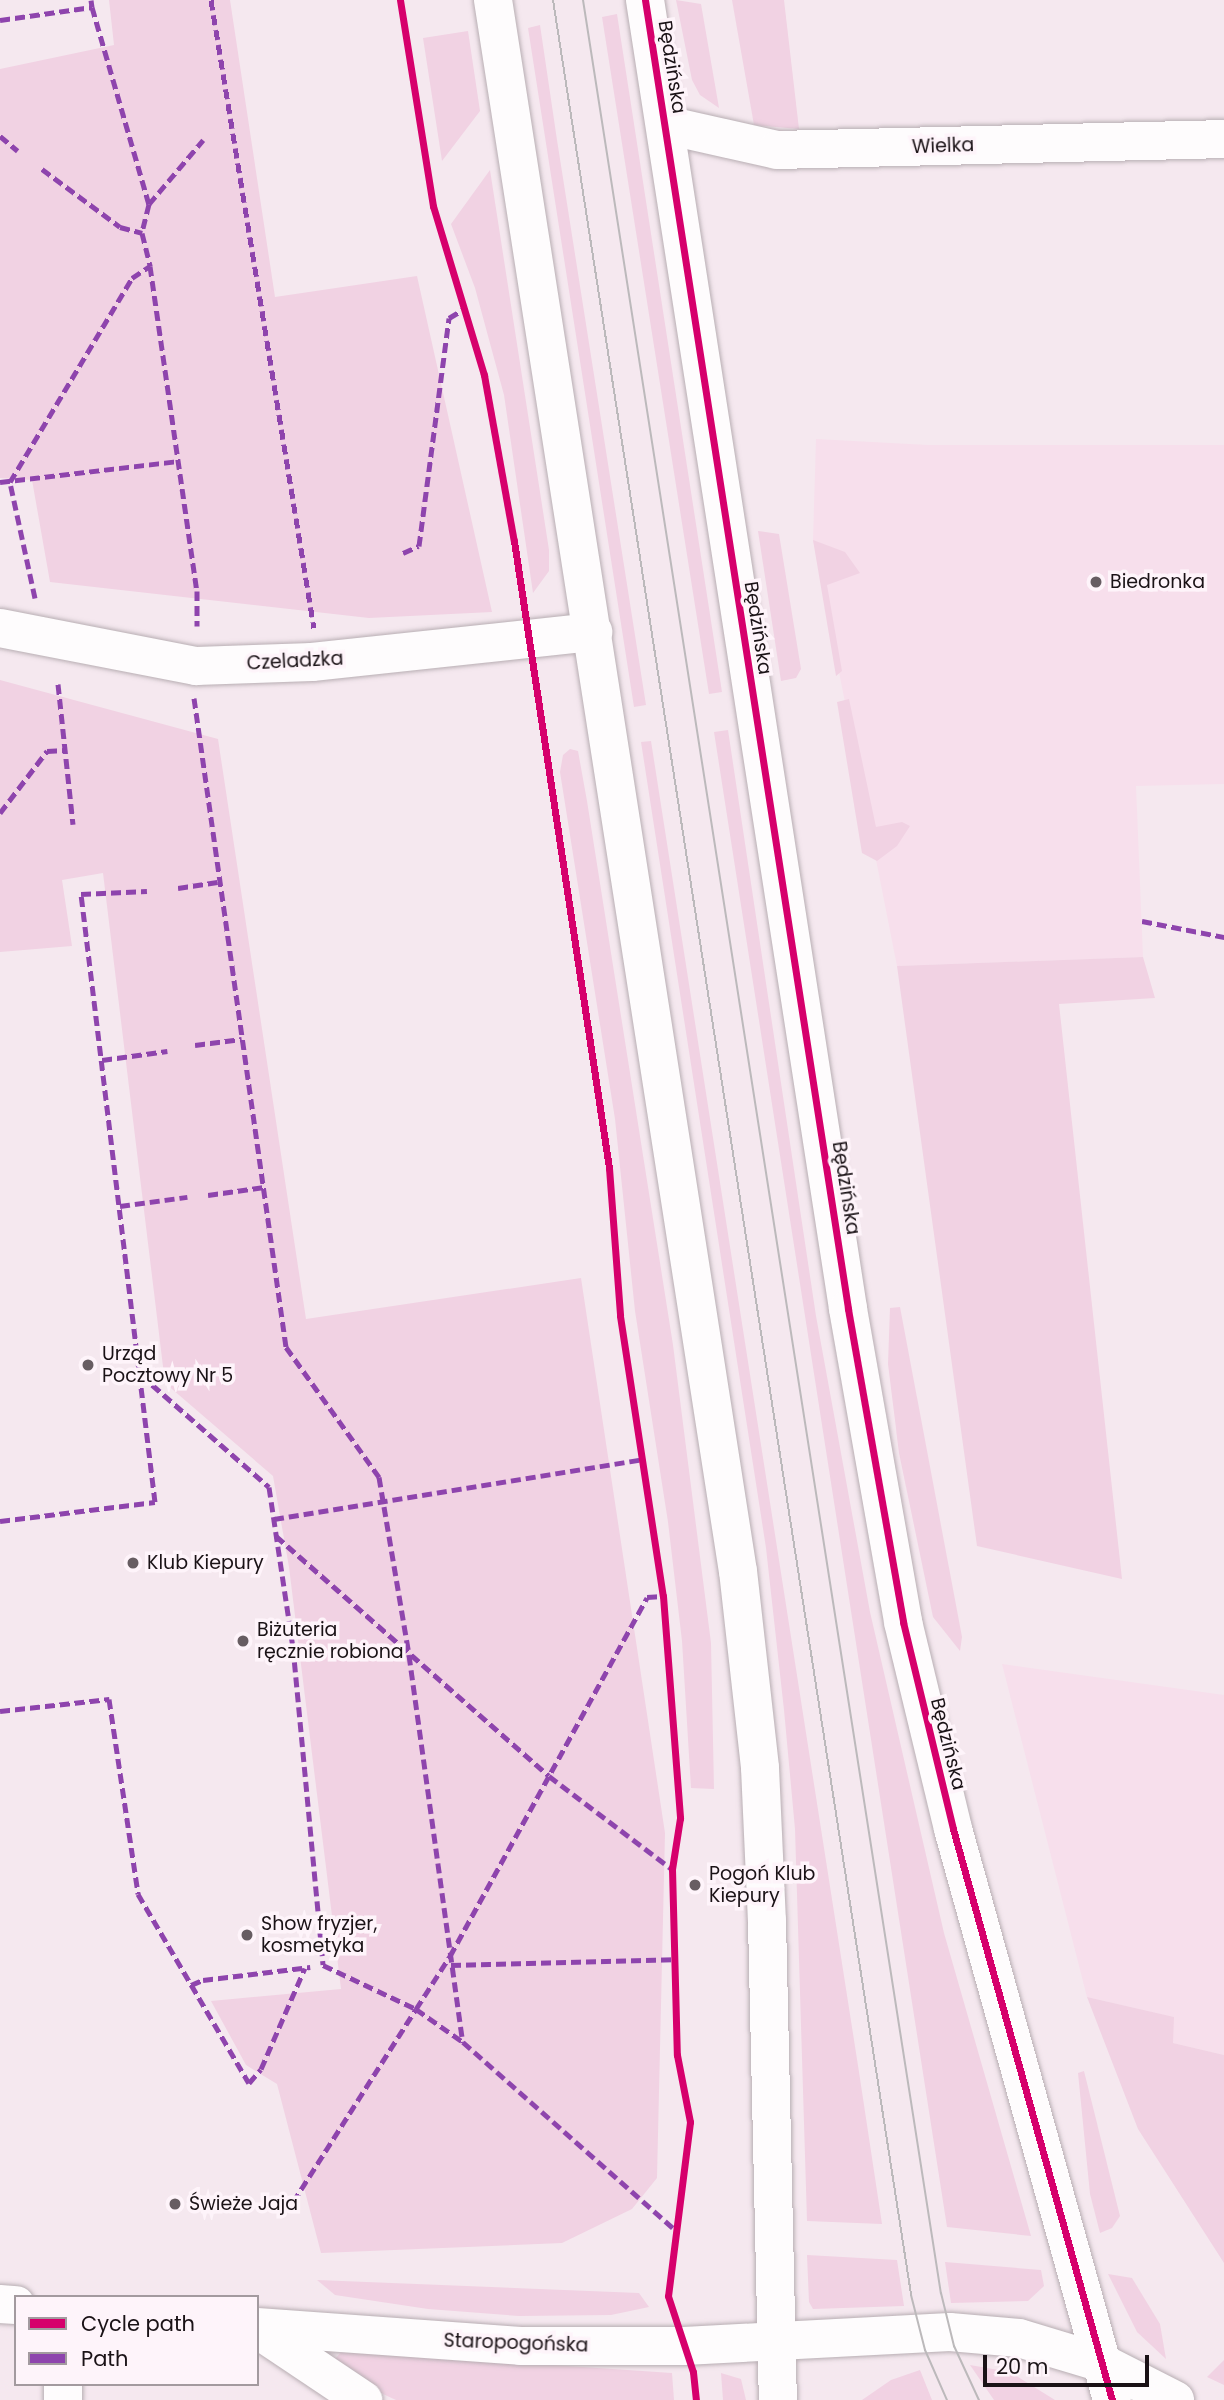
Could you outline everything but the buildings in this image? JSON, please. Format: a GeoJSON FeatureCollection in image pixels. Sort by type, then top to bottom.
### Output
{"type":"FeatureCollection","features":[{"type":"Feature","properties":{"kind":"street"},"geometry":{"type":"LineString","coordinates":[[493,0],[738,1571],[760,1768],[776,2238],[775,2343],[778,2400]]}},
{"type":"Feature","properties":{"kind":"street","name":"Będzińska"},"geometry":{"type":"LineString","coordinates":[[645,0],[848,1309],[903,1622],[957,1842],[1112,2400]]}},
{"type":"Feature","properties":{"kind":"street","name":"Wielka"},"geometry":{"type":"LineString","coordinates":[[666,125],[777,150],[1224,139]]}},
{"type":"Feature","properties":{"kind":"street","name":"Czeladzka"},"geometry":{"type":"LineString","coordinates":[[0,628],[196,666],[312,662],[593,632]]}},
{"type":"Feature","properties":{"kind":"street","name":"Staropogońska"},"geometry":{"type":"LineString","coordinates":[[259,2328],[520,2346],[775,2343],[950,2332],[1019,2339],[1102,2363],[1175,2400]]}},
{"type":"Feature","properties":{"kind":"street","name":"Staropogońska"},"geometry":{"type":"LineString","coordinates":[[259,2329],[363,2400]]}},
{"type":"Feature","properties":{"kind":"shaded area"},"geometry":{"type":"Polygon","coordinates":[[[109,0],[230,0],[275,297],[417,276],[492,612],[369,618],[50,582],[32,480],[0,478],[0,69],[114,45],[109,0]]]}},
{"type":"Feature","properties":{"kind":"shaded area"},"geometry":{"type":"Polygon","coordinates":[[[676,0],[701,4],[719,108],[700,95],[692,80],[676,0]]]}},
{"type":"Feature","properties":{"kind":"shaded area"},"geometry":{"type":"Polygon","coordinates":[[[732,0],[784,0],[799,129],[754,125],[732,0]]]}},
{"type":"Feature","properties":{"kind":"shaded area"},"geometry":{"type":"Polygon","coordinates":[[[617,14],[722,692],[709,694],[602,17],[617,14]]]}},
{"type":"Feature","properties":{"kind":"shaded area"},"geometry":{"type":"Polygon","coordinates":[[[540,25],[646,705],[634,707],[528,28],[540,25]]]}},
{"type":"Feature","properties":{"kind":"shaded area"},"geometry":{"type":"Polygon","coordinates":[[[468,31],[480,111],[442,161],[423,38],[468,31]]]}},
{"type":"Feature","properties":{"kind":"shaded area"},"geometry":{"type":"Polygon","coordinates":[[[490,170],[549,550],[549,571],[533,593],[504,395],[475,288],[451,224],[490,170]]]}},
{"type":"Feature","properties":{"kind":"shaded area"},"geometry":{"type":"Polygon","coordinates":[[[816,439],[928,445],[1224,445],[1224,784],[1136,786],[1143,957],[897,966],[813,540],[816,439]]]}},
{"type":"Feature","properties":{"kind":"shaded area"},"geometry":{"type":"Polygon","coordinates":[[[758,531],[779,534],[801,669],[796,678],[781,681],[758,531]]]}},
{"type":"Feature","properties":{"kind":"shaded area"},"geometry":{"type":"Polygon","coordinates":[[[813,540],[845,552],[860,573],[827,585],[842,671],[836,676],[813,540]]]}},
{"type":"Feature","properties":{"kind":"shaded area"},"geometry":{"type":"Polygon","coordinates":[[[0,680],[218,739],[306,1319],[581,1278],[665,1833],[657,2178],[632,2209],[562,2243],[321,2253],[277,2084],[246,2065],[211,2001],[341,1989],[289,1567],[273,1476],[165,1383],[103,873],[62,880],[72,946],[0,952],[0,680]]]}},
{"type":"Feature","properties":{"kind":"shaded area"},"geometry":{"type":"Polygon","coordinates":[[[849,699],[876,827],[902,822],[910,826],[897,846],[877,861],[862,853],[837,702],[849,699]]]}},
{"type":"Feature","properties":{"kind":"shaded area"},"geometry":{"type":"Polygon","coordinates":[[[728,730],[816,1316],[870,1612],[944,1933],[1031,2236],[947,2227],[714,732],[728,730]]]}},
{"type":"Feature","properties":{"kind":"shaded area"},"geometry":{"type":"Polygon","coordinates":[[[651,741],[882,2224],[807,2221],[795,1829],[784,1710],[766,1548],[641,742],[651,741]]]}},
{"type":"Feature","properties":{"kind":"shaded area"},"geometry":{"type":"Polygon","coordinates":[[[570,749],[578,751],[587,801],[673,1345],[711,1643],[714,1789],[691,1788],[682,1641],[668,1522],[635,1311],[615,1119],[560,772],[563,755],[570,749]]]}},
{"type":"Feature","properties":{"kind":"shaded area"},"geometry":{"type":"Polygon","coordinates":[[[1143,957],[1155,998],[1059,1004],[1122,1579],[977,1546],[897,966],[1143,957]]]}},
{"type":"Feature","properties":{"kind":"shaded area"},"geometry":{"type":"Polygon","coordinates":[[[900,1307],[962,1637],[960,1651],[933,1617],[899,1453],[888,1364],[890,1308],[900,1307]]]}},
{"type":"Feature","properties":{"kind":"shaded area"},"geometry":{"type":"Polygon","coordinates":[[[1002,1664],[1224,1695],[1224,2055],[1173,2043],[1173,2017],[1087,1997],[1002,1664]]]}},
{"type":"Feature","properties":{"kind":"shaded area"},"geometry":{"type":"Polygon","coordinates":[[[1087,1997],[1174,2017],[1173,2043],[1224,2055],[1224,2263],[1138,2129],[1087,1997]]]}},
{"type":"Feature","properties":{"kind":"shaded area"},"geometry":{"type":"Polygon","coordinates":[[[1084,2071],[1120,2216],[1112,2228],[1100,2233],[1090,2194],[1078,2073],[1084,2071]]]}},
{"type":"Feature","properties":{"kind":"shaded area"},"geometry":{"type":"Polygon","coordinates":[[[807,2255],[897,2260],[904,2306],[813,2309],[809,2302],[807,2255]]]}},
{"type":"Feature","properties":{"kind":"shaded area"},"geometry":{"type":"Polygon","coordinates":[[[945,2262],[1041,2270],[1044,2286],[1028,2301],[951,2303],[945,2262]]]}},
{"type":"Feature","properties":{"kind":"shaded area"},"geometry":{"type":"Polygon","coordinates":[[[1108,2274],[1132,2278],[1160,2324],[1166,2359],[1137,2332],[1108,2274]]]}},
{"type":"Feature","properties":{"kind":"shaded area"},"geometry":{"type":"Polygon","coordinates":[[[317,2280],[639,2293],[649,2307],[611,2315],[519,2316],[428,2309],[335,2295],[317,2280]]]}},
{"type":"Feature","properties":{"kind":"shaded area"},"geometry":{"type":"Polygon","coordinates":[[[342,2351],[672,2373],[674,2400],[396,2400],[337,2373],[335,2359],[342,2351]]]}},
{"type":"Feature","properties":{"kind":"shaded area"},"geometry":{"type":"Polygon","coordinates":[[[1224,2360],[1224,2385],[1207,2377],[1224,2360]]]}},
{"type":"Feature","properties":{"kind":"shaded area"},"geometry":{"type":"Polygon","coordinates":[[[970,2365],[1010,2372],[1055,2400],[994,2400],[970,2365]]]}},
{"type":"Feature","properties":{"kind":"shaded area"},"geometry":{"type":"Polygon","coordinates":[[[920,2370],[932,2400],[862,2400],[891,2380],[920,2370]]]}},
{"type":"Feature","properties":{"kind":"shaded area"},"geometry":{"type":"Polygon","coordinates":[[[721,2373],[741,2379],[746,2400],[723,2400],[721,2373]]]}},
{"type":"Feature","properties":{"kind":"tram line"},"geometry":{"type":"LineString","coordinates":[[553,0],[911,2295],[925,2350],[947,2400]]}},
{"type":"Feature","properties":{"kind":"tram line"},"geometry":{"type":"LineString","coordinates":[[583,0],[941,2293],[954,2346],[979,2400]]}},
{"type":"Feature","properties":{"kind":"marked path"},"geometry":{"type":"LineString","coordinates":[[0,20],[92,7],[91,0]]}},
{"type":"Feature","properties":{"kind":"marked path"},"geometry":{"type":"LineString","coordinates":[[211,0],[314,628]]}},
{"type":"Feature","properties":{"kind":"marked path"},"geometry":{"type":"LineString","coordinates":[[92,7],[149,204],[142,233]]}},
{"type":"Feature","properties":{"kind":"marked path"},"geometry":{"type":"LineString","coordinates":[[0,136],[18,151]]}},
{"type":"Feature","properties":{"kind":"marked path"},"geometry":{"type":"LineString","coordinates":[[149,204],[203,140]]}},
{"type":"Feature","properties":{"kind":"marked path"},"geometry":{"type":"LineString","coordinates":[[42,169],[120,227],[142,233],[150,266]]}},
{"type":"Feature","properties":{"kind":"marked path"},"geometry":{"type":"LineString","coordinates":[[35,598],[10,482],[132,278],[150,266],[197,591],[197,626]]}},
{"type":"Feature","properties":{"kind":"marked path"},"geometry":{"type":"LineString","coordinates":[[403,553],[419,546],[449,318],[464,309]]}},
{"type":"Feature","properties":{"kind":"marked path"},"geometry":{"type":"LineString","coordinates":[[0,482],[178,461]]}},
{"type":"Feature","properties":{"kind":"marked path"},"geometry":{"type":"LineString","coordinates":[[58,684],[73,824]]}},
{"type":"Feature","properties":{"kind":"marked path"},"geometry":{"type":"LineString","coordinates":[[194,698],[286,1347],[379,1477],[409,1655],[463,2042]]}},
{"type":"Feature","properties":{"kind":"marked path"},"geometry":{"type":"LineString","coordinates":[[0,813],[47,751],[65,750]]}},
{"type":"Feature","properties":{"kind":"marked path"},"geometry":{"type":"LineString","coordinates":[[178,888],[218,882]]}},
{"type":"Feature","properties":{"kind":"marked path"},"geometry":{"type":"LineString","coordinates":[[0,1521],[155,1502],[81,894],[147,891]]}},
{"type":"Feature","properties":{"kind":"marked path"},"geometry":{"type":"LineString","coordinates":[[1142,921],[1224,937]]}},
{"type":"Feature","properties":{"kind":"marked path"},"geometry":{"type":"LineString","coordinates":[[195,1045],[242,1039]]}},
{"type":"Feature","properties":{"kind":"marked path"},"geometry":{"type":"LineString","coordinates":[[102,1060],[167,1051]]}},
{"type":"Feature","properties":{"kind":"marked path"},"geometry":{"type":"LineString","coordinates":[[208,1195],[264,1187]]}},
{"type":"Feature","properties":{"kind":"marked path"},"geometry":{"type":"LineString","coordinates":[[120,1206],[187,1197]]}},
{"type":"Feature","properties":{"kind":"marked path"},"geometry":{"type":"LineString","coordinates":[[141,1375],[269,1487],[293,1647],[323,1965],[416,2009],[450,1956],[647,1597],[663,1596]]}},
{"type":"Feature","properties":{"kind":"marked path"},"geometry":{"type":"LineString","coordinates":[[274,1519],[645,1459]]}},
{"type":"Feature","properties":{"kind":"marked path"},"geometry":{"type":"LineString","coordinates":[[276,1536],[549,1776],[672,1869]]}},
{"type":"Feature","properties":{"kind":"marked path"},"geometry":{"type":"LineString","coordinates":[[0,1711],[109,1699],[138,1894],[249,2083],[261,2069],[305,1968]]}},
{"type":"Feature","properties":{"kind":"marked path"},"geometry":{"type":"LineString","coordinates":[[451,1965],[674,1959]]}},
{"type":"Feature","properties":{"kind":"marked path"},"geometry":{"type":"LineString","coordinates":[[191,1985],[203,1980],[310,1967]]}},
{"type":"Feature","properties":{"kind":"marked path"},"geometry":{"type":"LineString","coordinates":[[293,2202],[416,2009],[463,2042],[677,2231]]}},
{"type":"Feature","properties":{"kind":"cycle path"},"geometry":{"type":"LineString","coordinates":[[400,0],[433,206],[484,375],[514,541],[609,1168],[620,1316],[663,1596],[680,1818],[672,1869],[677,2055],[690,2122],[668,2296],[693,2372],[696,2400]]}},
{"type":"Feature","properties":{"kind":"cycle path"},"geometry":{"type":"LineString","coordinates":[[645,0],[848,1309],[903,1622],[953,1829],[1112,2400]]}},
{"type":"Feature","properties":{"kind":"place","name":"Biedronka"},"geometry":{"type":"Point","coordinates":[1096,582]}},
{"type":"Feature","properties":{"kind":"place","name":"Urząd Pocztowy Nr 5"},"geometry":{"type":"Point","coordinates":[88,1365]}},
{"type":"Feature","properties":{"kind":"place","name":"Klub Kiepury"},"geometry":{"type":"Point","coordinates":[133,1563]}},
{"type":"Feature","properties":{"kind":"place","name":"Biżuteria ręcznie robiona"},"geometry":{"type":"Point","coordinates":[243,1641]}},
{"type":"Feature","properties":{"kind":"place","name":"Pogoń Klub Kiepury"},"geometry":{"type":"Point","coordinates":[695,1885]}},
{"type":"Feature","properties":{"kind":"place","name":"Show fryzjer, kosmetyka"},"geometry":{"type":"Point","coordinates":[247,1935]}},
{"type":"Feature","properties":{"kind":"place","name":"Świeże Jaja"},"geometry":{"type":"Point","coordinates":[175,2204]}}]}
